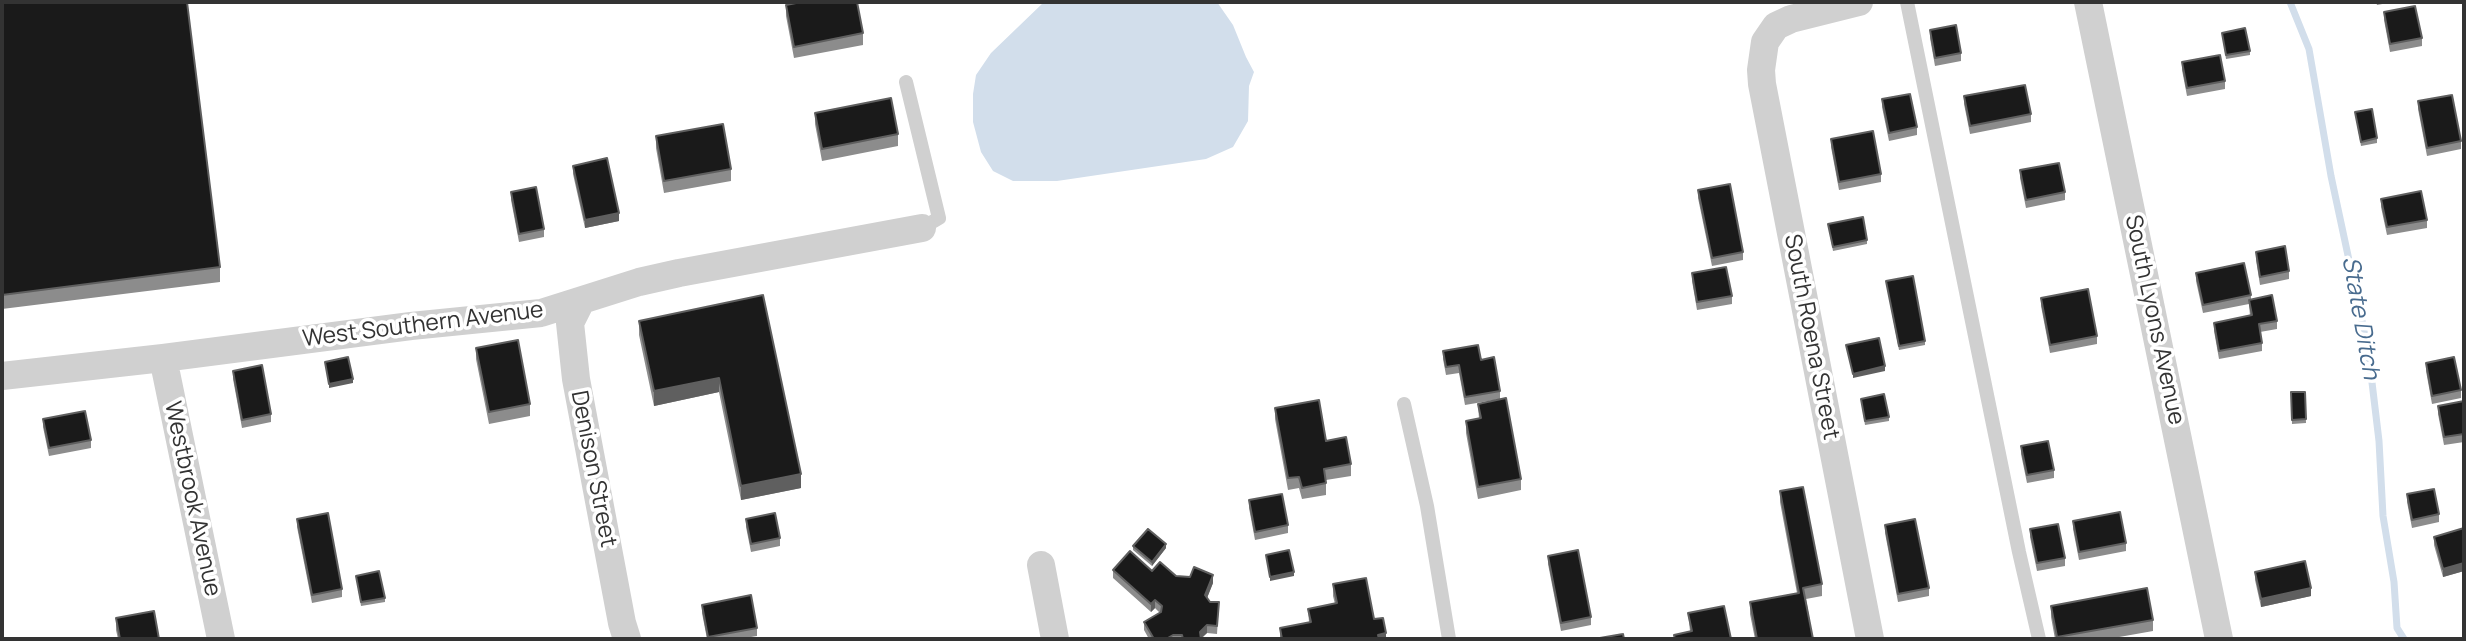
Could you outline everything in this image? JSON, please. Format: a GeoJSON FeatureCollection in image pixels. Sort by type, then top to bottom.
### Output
{"type":"FeatureCollection","features":[{"type":"Feature","properties":{"kind":"street","name":"South Roena Street"},"geometry":{"type":"LineString","coordinates":[[1859,2],[1791,19],[1776,26],[1768,35],[1762,57],[1762,84],[1870,639]]}},
{"type":"Feature","properties":{"kind":"street","name":"South Lyons Avenue"},"geometry":{"type":"LineString","coordinates":[[2088,2],[2219,639]]}},
{"type":"Feature","properties":{"kind":"street","name":"West Southern Avenue"},"geometry":{"type":"LineString","coordinates":[[2,376],[411,326],[541,313],[639,282],[679,273],[922,228]]}},
{"type":"Feature","properties":{"kind":"street","name":"Denison Street"},"geometry":{"type":"LineString","coordinates":[[581,301],[570,323],[576,379],[627,639]]}},
{"type":"Feature","properties":{"kind":"street","name":"Westbrook Avenue"},"geometry":{"type":"LineString","coordinates":[[163,358],[220,639]]}},
{"type":"Feature","properties":{"kind":"street"},"geometry":{"type":"LineString","coordinates":[[1041,565],[1055,639]]}},
{"type":"Feature","properties":{"kind":"lane"},"geometry":{"type":"LineString","coordinates":[[1908,2],[2039,639]]}},
{"type":"Feature","properties":{"kind":"lane"},"geometry":{"type":"LineString","coordinates":[[906,82],[939,218],[922,228]]}},
{"type":"Feature","properties":{"kind":"lane"},"geometry":{"type":"LineString","coordinates":[[1404,404],[1427,506],[1449,639]]}},
{"type":"Feature","properties":{"kind":"shaded area"},"geometry":{"type":"Polygon","coordinates":[[[1044,2],[1217,2],[1233,25],[1254,72],[1249,86],[1248,121],[1233,147],[1206,159],[1057,181],[1013,181],[993,171],[981,152],[973,122],[976,75],[991,53],[1044,2]]]}},
{"type":"Feature","properties":{"kind":"building"},"geometry":{"type":"Polygon","coordinates":[[[2,2],[187,2],[220,267],[2,295],[2,2]]]}},
{"type":"Feature","properties":{"kind":"building"},"geometry":{"type":"Polygon","coordinates":[[[801,2],[857,2],[863,33],[794,47],[786,5],[801,2]]]}},
{"type":"Feature","properties":{"kind":"building"},"geometry":{"type":"Polygon","coordinates":[[[2415,6],[2422,38],[2390,44],[2384,12],[2415,6]]]}},
{"type":"Feature","properties":{"kind":"building"},"geometry":{"type":"Polygon","coordinates":[[[1956,25],[1961,53],[1935,58],[1930,30],[1956,25]]]}},
{"type":"Feature","properties":{"kind":"building"},"geometry":{"type":"Polygon","coordinates":[[[2245,28],[2250,51],[2226,55],[2222,33],[2245,28]]]}},
{"type":"Feature","properties":{"kind":"building"},"geometry":{"type":"Polygon","coordinates":[[[2220,55],[2225,81],[2187,88],[2182,62],[2220,55]]]}},
{"type":"Feature","properties":{"kind":"building"},"geometry":{"type":"Polygon","coordinates":[[[2025,85],[2031,114],[1970,126],[1964,96],[2025,85]]]}},
{"type":"Feature","properties":{"kind":"building"},"geometry":{"type":"Polygon","coordinates":[[[1910,94],[1917,127],[1889,133],[1882,99],[1910,94]]]}},
{"type":"Feature","properties":{"kind":"building"},"geometry":{"type":"Polygon","coordinates":[[[2452,95],[2461,141],[2427,148],[2418,101],[2452,95]]]}},
{"type":"Feature","properties":{"kind":"building"},"geometry":{"type":"Polygon","coordinates":[[[891,98],[898,134],[822,149],[815,113],[891,98]]]}},
{"type":"Feature","properties":{"kind":"building"},"geometry":{"type":"Polygon","coordinates":[[[2372,109],[2377,138],[2361,142],[2355,112],[2372,109]]]}},
{"type":"Feature","properties":{"kind":"building"},"geometry":{"type":"Polygon","coordinates":[[[723,124],[731,169],[664,181],[656,136],[723,124]]]}},
{"type":"Feature","properties":{"kind":"building"},"geometry":{"type":"Polygon","coordinates":[[[1873,131],[1881,174],[1839,182],[1831,139],[1873,131]]]}},
{"type":"Feature","properties":{"kind":"building"},"geometry":{"type":"Polygon","coordinates":[[[607,158],[619,213],[585,220],[573,166],[607,158]]]}},
{"type":"Feature","properties":{"kind":"building"},"geometry":{"type":"Polygon","coordinates":[[[2059,163],[2065,192],[2026,200],[2020,170],[2059,163]]]}},
{"type":"Feature","properties":{"kind":"building"},"geometry":{"type":"Polygon","coordinates":[[[1730,184],[1743,252],[1712,258],[1698,190],[1730,184]]]}},
{"type":"Feature","properties":{"kind":"building"},"geometry":{"type":"Polygon","coordinates":[[[536,187],[544,229],[519,234],[511,192],[536,187]]]}},
{"type":"Feature","properties":{"kind":"building"},"geometry":{"type":"Polygon","coordinates":[[[2421,191],[2427,220],[2387,227],[2381,199],[2421,191]]]}},
{"type":"Feature","properties":{"kind":"building"},"geometry":{"type":"Polygon","coordinates":[[[1863,217],[1867,240],[1833,247],[1828,224],[1863,217]]]}},
{"type":"Feature","properties":{"kind":"building"},"geometry":{"type":"Polygon","coordinates":[[[2285,246],[2289,271],[2260,277],[2256,252],[2285,246]]]}},
{"type":"Feature","properties":{"kind":"building"},"geometry":{"type":"Polygon","coordinates":[[[2244,263],[2251,295],[2203,305],[2196,273],[2244,263]]]}},
{"type":"Feature","properties":{"kind":"building"},"geometry":{"type":"Polygon","coordinates":[[[1726,267],[1732,296],[1697,302],[1692,273],[1726,267]]]}},
{"type":"Feature","properties":{"kind":"building"},"geometry":{"type":"Polygon","coordinates":[[[1913,276],[1925,341],[1899,346],[1886,281],[1913,276]]]}},
{"type":"Feature","properties":{"kind":"building"},"geometry":{"type":"Polygon","coordinates":[[[2088,289],[2097,336],[2050,345],[2041,298],[2088,289]]]}},
{"type":"Feature","properties":{"kind":"building"},"geometry":{"type":"Polygon","coordinates":[[[763,295],[801,474],[741,486],[719,378],[654,391],[639,321],[763,295]]]}},
{"type":"Feature","properties":{"kind":"building"},"geometry":{"type":"Polygon","coordinates":[[[2272,295],[2277,321],[2259,324],[2262,343],[2219,351],[2214,323],[2252,315],[2249,300],[2272,295]]]}},
{"type":"Feature","properties":{"kind":"building"},"geometry":{"type":"Polygon","coordinates":[[[1879,338],[1885,366],[1853,374],[1846,345],[1879,338]]]}},
{"type":"Feature","properties":{"kind":"building"},"geometry":{"type":"Polygon","coordinates":[[[518,340],[530,404],[489,412],[476,348],[518,340]]]}},
{"type":"Feature","properties":{"kind":"building"},"geometry":{"type":"Polygon","coordinates":[[[1478,345],[1481,360],[1494,357],[1500,391],[1465,397],[1459,365],[1446,367],[1443,351],[1478,345]]]}},
{"type":"Feature","properties":{"kind":"building"},"geometry":{"type":"Polygon","coordinates":[[[348,357],[353,379],[329,384],[325,362],[348,357]]]}},
{"type":"Feature","properties":{"kind":"building"},"geometry":{"type":"Polygon","coordinates":[[[2454,357],[2461,390],[2432,396],[2426,363],[2454,357]]]}},
{"type":"Feature","properties":{"kind":"building"},"geometry":{"type":"Polygon","coordinates":[[[262,365],[271,414],[242,420],[233,371],[262,365]]]}},
{"type":"Feature","properties":{"kind":"building"},"geometry":{"type":"Polygon","coordinates":[[[2291,392],[2305,392],[2306,419],[2292,420],[2291,392]]]}},
{"type":"Feature","properties":{"kind":"building"},"geometry":{"type":"Polygon","coordinates":[[[1884,394],[1889,417],[1865,421],[1861,399],[1884,394]]]}},
{"type":"Feature","properties":{"kind":"building"},"geometry":{"type":"Polygon","coordinates":[[[1506,398],[1521,479],[1478,487],[1466,421],[1481,418],[1478,404],[1506,398]]]}},
{"type":"Feature","properties":{"kind":"building"},"geometry":{"type":"Polygon","coordinates":[[[1319,400],[1326,441],[1346,437],[1351,464],[1324,469],[1326,483],[1302,488],[1299,477],[1288,478],[1275,408],[1319,400]]]}},
{"type":"Feature","properties":{"kind":"building"},"geometry":{"type":"Polygon","coordinates":[[[2464,401],[2464,434],[2444,437],[2438,406],[2464,401]]]}},
{"type":"Feature","properties":{"kind":"building"},"geometry":{"type":"Polygon","coordinates":[[[85,411],[91,440],[49,448],[43,419],[85,411]]]}},
{"type":"Feature","properties":{"kind":"building"},"geometry":{"type":"Polygon","coordinates":[[[2048,441],[2054,470],[2027,475],[2021,446],[2048,441]]]}},
{"type":"Feature","properties":{"kind":"building"},"geometry":{"type":"Polygon","coordinates":[[[1803,487],[1822,584],[1803,588],[1813,639],[1757,639],[1750,602],[1799,593],[1780,491],[1803,487]]]}},
{"type":"Feature","properties":{"kind":"building"},"geometry":{"type":"Polygon","coordinates":[[[2434,489],[2439,514],[2412,520],[2407,494],[2434,489]]]}},
{"type":"Feature","properties":{"kind":"building"},"geometry":{"type":"Polygon","coordinates":[[[1282,494],[1288,525],[1255,532],[1249,500],[1282,494]]]}},
{"type":"Feature","properties":{"kind":"building"},"geometry":{"type":"Polygon","coordinates":[[[2120,512],[2126,543],[2079,552],[2073,521],[2120,512]]]}},
{"type":"Feature","properties":{"kind":"building"},"geometry":{"type":"Polygon","coordinates":[[[328,513],[342,589],[312,595],[297,519],[328,513]]]}},
{"type":"Feature","properties":{"kind":"building"},"geometry":{"type":"Polygon","coordinates":[[[775,513],[780,538],[751,544],[746,519],[775,513]]]}},
{"type":"Feature","properties":{"kind":"building"},"geometry":{"type":"Polygon","coordinates":[[[1915,519],[1929,588],[1898,594],[1885,525],[1915,519]]]}},
{"type":"Feature","properties":{"kind":"building"},"geometry":{"type":"Polygon","coordinates":[[[2058,524],[2065,558],[2037,563],[2030,529],[2058,524]]]}},
{"type":"Feature","properties":{"kind":"building"},"geometry":{"type":"Polygon","coordinates":[[[2464,528],[2464,563],[2443,569],[2434,537],[2464,528]]]}},
{"type":"Feature","properties":{"kind":"building"},"geometry":{"type":"Polygon","coordinates":[[[1148,529],[1166,544],[1152,562],[1133,546],[1148,529]]]}},
{"type":"Feature","properties":{"kind":"building"},"geometry":{"type":"Polygon","coordinates":[[[1289,550],[1294,572],[1270,577],[1266,555],[1289,550]]]}},
{"type":"Feature","properties":{"kind":"building"},"geometry":{"type":"Polygon","coordinates":[[[1578,550],[1591,617],[1561,623],[1548,556],[1578,550]]]}},
{"type":"Feature","properties":{"kind":"building"},"geometry":{"type":"Polygon","coordinates":[[[1130,551],[1152,571],[1160,562],[1176,576],[1190,577],[1194,567],[1213,575],[1205,595],[1210,602],[1219,602],[1217,626],[1207,625],[1200,632],[1201,639],[1183,639],[1182,635],[1173,635],[1166,639],[1154,639],[1144,622],[1161,612],[1162,606],[1155,600],[1151,604],[1113,570],[1130,551]]]}},
{"type":"Feature","properties":{"kind":"building"},"geometry":{"type":"Polygon","coordinates":[[[2305,561],[2311,588],[2261,599],[2255,572],[2305,561]]]}},
{"type":"Feature","properties":{"kind":"building"},"geometry":{"type":"Polygon","coordinates":[[[379,571],[385,598],[361,602],[356,576],[379,571]]]}},
{"type":"Feature","properties":{"kind":"building"},"geometry":{"type":"Polygon","coordinates":[[[1366,578],[1374,619],[1383,618],[1386,633],[1378,635],[1379,639],[1282,639],[1280,628],[1311,622],[1308,609],[1337,603],[1333,584],[1366,578]]]}},
{"type":"Feature","properties":{"kind":"building"},"geometry":{"type":"Polygon","coordinates":[[[2147,588],[2153,620],[2057,637],[2051,606],[2147,588]]]}},
{"type":"Feature","properties":{"kind":"building"},"geometry":{"type":"Polygon","coordinates":[[[751,595],[757,628],[708,637],[702,605],[751,595]]]}},
{"type":"Feature","properties":{"kind":"building"},"geometry":{"type":"Polygon","coordinates":[[[1724,606],[1731,639],[1675,639],[1674,635],[1692,631],[1688,613],[1724,606]]]}},
{"type":"Feature","properties":{"kind":"building"},"geometry":{"type":"Polygon","coordinates":[[[154,611],[159,639],[120,639],[116,618],[154,611]]]}},
{"type":"Feature","properties":{"kind":"building"},"geometry":{"type":"Polygon","coordinates":[[[1623,634],[1624,639],[1594,639],[1623,634]]]}},
{"type":"Feature","properties":{"kind":"waterway","name":"State Ditch"},"geometry":{"type":"LineString","coordinates":[[2290,2],[2309,49],[2331,176],[2368,349],[2379,441],[2383,516],[2394,582],[2397,628],[2404,639]]}}]}
